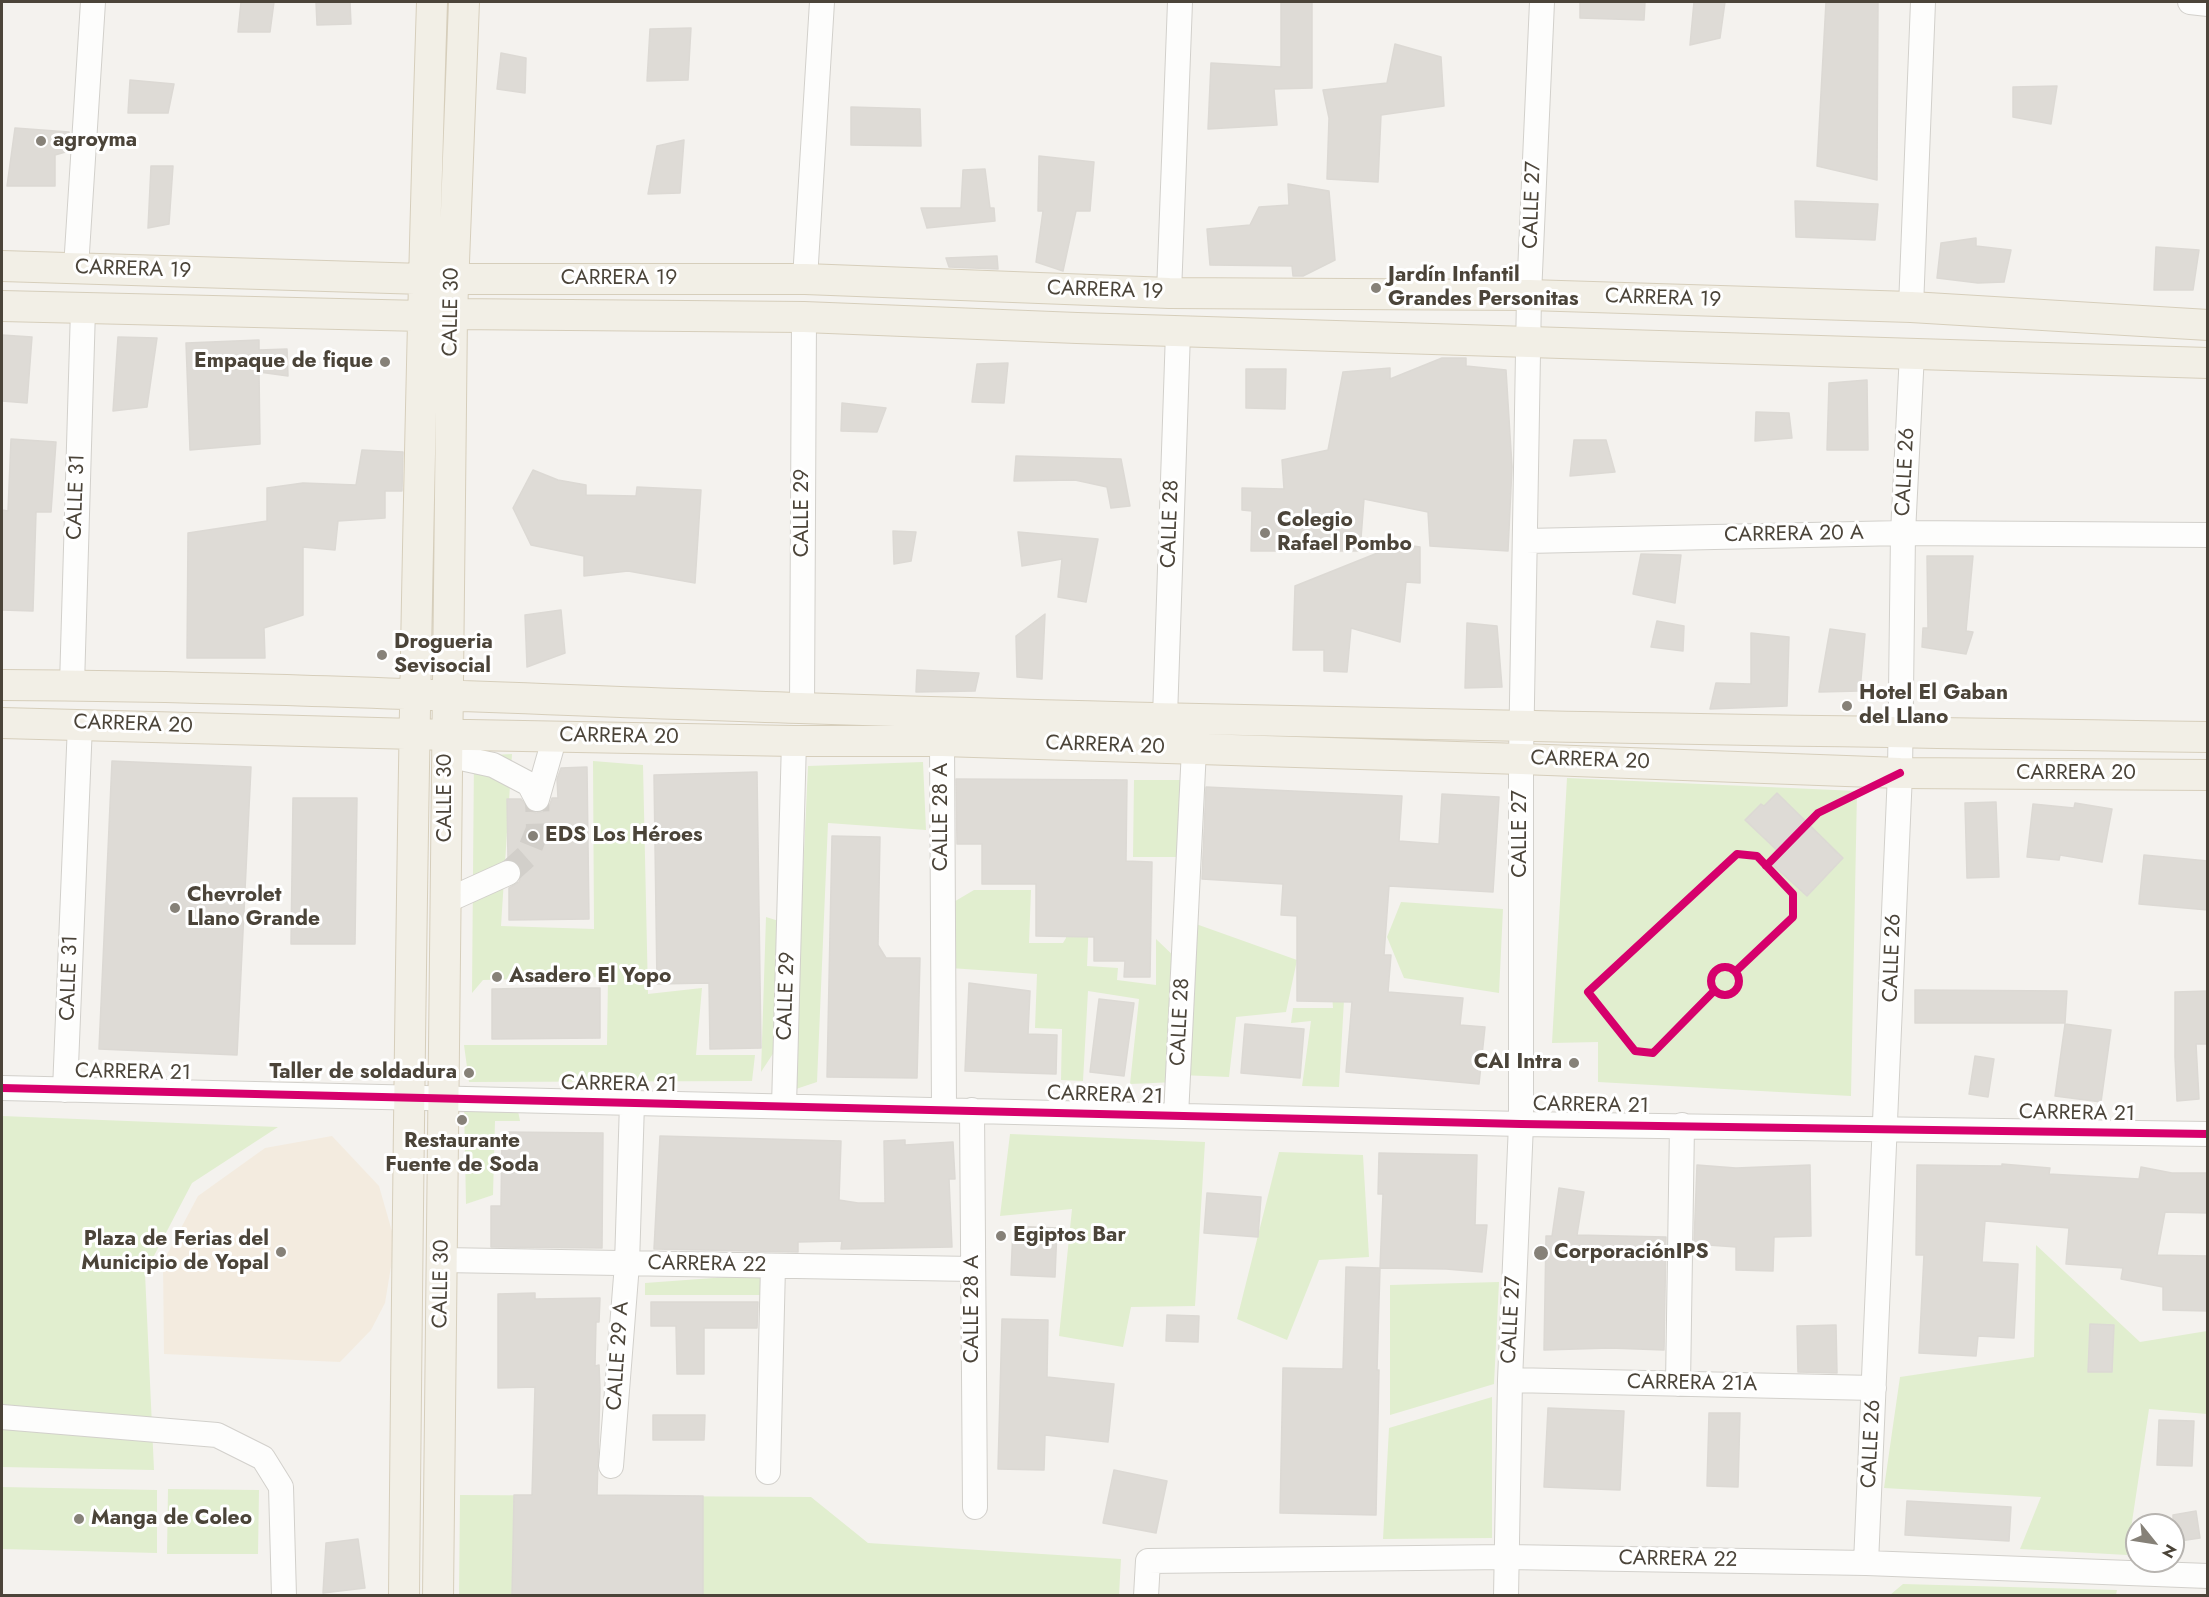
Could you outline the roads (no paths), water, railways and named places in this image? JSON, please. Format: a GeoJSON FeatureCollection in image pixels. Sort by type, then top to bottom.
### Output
{"type":"FeatureCollection","features":[{"type":"Feature","properties":{"kind":"main road","name":"CALLE 30"},"geometry":{"type":"LineString","coordinates":[[432,2],[423,279],[438,315],[447,696],[438,1596]]}},
{"type":"Feature","properties":{"kind":"main road","name":"CALLE 30"},"geometry":{"type":"LineString","coordinates":[[404,1596],[416,694],[438,315],[453,279],[464,2]]}},
{"type":"Feature","properties":{"kind":"main road","name":"CARRERA 19"},"geometry":{"type":"LineString","coordinates":[[2,266],[423,279],[805,279],[1169,293],[1529,295],[1911,306],[2208,324]]}},
{"type":"Feature","properties":{"kind":"main road","name":"CARRERA 19"},"geometry":{"type":"LineString","coordinates":[[2,306],[438,315],[804,318],[1178,332],[2208,363]]}},
{"type":"Feature","properties":{"kind":"main road","name":"CARRERA 20"},"geometry":{"type":"LineString","coordinates":[[2,685],[416,694],[802,708],[1522,727],[2208,737]]}},
{"type":"Feature","properties":{"kind":"main road","name":"CARRERA 20"},"geometry":{"type":"LineString","coordinates":[[2,723],[80,723],[415,734],[447,744],[555,736],[794,741],[942,741],[1900,773],[2208,775]]}},
{"type":"Feature","properties":{"kind":"street"},"geometry":{"type":"LineString","coordinates":[[76,268],[93,2]]}},
{"type":"Feature","properties":{"kind":"street"},"geometry":{"type":"LineString","coordinates":[[805,279],[822,2]]}},
{"type":"Feature","properties":{"kind":"street"},"geometry":{"type":"LineString","coordinates":[[1169,293],[1180,2]]}},
{"type":"Feature","properties":{"kind":"street","name":"CALLE 27"},"geometry":{"type":"LineString","coordinates":[[1506,1596],[1510,1380],[1521,1124],[1521,759],[1529,295],[1542,2]]}},
{"type":"Feature","properties":{"kind":"street"},"geometry":{"type":"LineString","coordinates":[[1911,306],[1923,2]]}},
{"type":"Feature","properties":{"kind":"street"},"geometry":{"type":"LineString","coordinates":[[2190,2],[2208,4]]}},
{"type":"Feature","properties":{"kind":"street","name":"CALLE 31"},"geometry":{"type":"LineString","coordinates":[[72,685],[83,309]]}},
{"type":"Feature","properties":{"kind":"street","name":"CALLE 29"},"geometry":{"type":"LineString","coordinates":[[802,708],[804,318]]}},
{"type":"Feature","properties":{"kind":"street","name":"CALLE 28"},"geometry":{"type":"LineString","coordinates":[[1165,717],[1178,332]]}},
{"type":"Feature","properties":{"kind":"street","name":"CALLE 26"},"geometry":{"type":"LineString","coordinates":[[1866,1563],[1902,733],[1903,533],[1912,353]]}},
{"type":"Feature","properties":{"kind":"street","name":"CARRERA 20 A"},"geometry":{"type":"LineString","coordinates":[[1526,541],[1903,533],[2208,535]]}},
{"type":"Feature","properties":{"kind":"street","name":"CALLE 31"},"geometry":{"type":"LineString","coordinates":[[65,1090],[80,723]]}},
{"type":"Feature","properties":{"kind":"street"},"geometry":{"type":"LineString","coordinates":[[447,744],[529,784],[537,799],[555,736]]}},
{"type":"Feature","properties":{"kind":"street","name":"CALLE 29"},"geometry":{"type":"LineString","coordinates":[[784,1106],[794,741]]}},
{"type":"Feature","properties":{"kind":"street","name":"CALLE 28 A"},"geometry":{"type":"LineString","coordinates":[[942,741],[944,1109]]}},
{"type":"Feature","properties":{"kind":"street","name":"CALLE 28"},"geometry":{"type":"LineString","coordinates":[[1176,1116],[1194,748]]}},
{"type":"Feature","properties":{"kind":"street"},"geometry":{"type":"LineString","coordinates":[[446,901],[508,873]]}},
{"type":"Feature","properties":{"kind":"street","name":"CARRERA 21"},"geometry":{"type":"LineString","coordinates":[[2,1088],[1521,1124],[2208,1134]]}},
{"type":"Feature","properties":{"kind":"street","name":"CALLE 29 A"},"geometry":{"type":"LineString","coordinates":[[611,1466],[627,1264],[632,1103]]}},
{"type":"Feature","properties":{"kind":"street","name":"CALLE 28 A"},"geometry":{"type":"LineString","coordinates":[[972,1110],[975,1508]]}},
{"type":"Feature","properties":{"kind":"street"},"geometry":{"type":"LineString","coordinates":[[1678,1384],[1682,1125]]}},
{"type":"Feature","properties":{"kind":"street","name":"CARRERA 22"},"geometry":{"type":"LineString","coordinates":[[442,1260],[973,1269]]}},
{"type":"Feature","properties":{"kind":"street"},"geometry":{"type":"LineString","coordinates":[[768,1472],[773,1266]]}},
{"type":"Feature","properties":{"kind":"street","name":"CARRERA 21A"},"geometry":{"type":"LineString","coordinates":[[1510,1380],[1874,1388]]}},
{"type":"Feature","properties":{"kind":"street"},"geometry":{"type":"LineString","coordinates":[[2,1417],[217,1435],[263,1458],[281,1487],[284,1596]]}},
{"type":"Feature","properties":{"kind":"street","name":"CARRERA 22"},"geometry":{"type":"LineString","coordinates":[[1146,1596],[1148,1561],[1507,1557],[1866,1563],[2208,1576]]}},
{"type":"Feature","properties":{"kind":"tunnel"},"geometry":{"type":"LineString","coordinates":[[508,873],[527,856],[538,829],[537,799]]}},
{"type":"Feature","properties":{"kind":"place","name":"agroyma"},"geometry":{"type":"Point","coordinates":[41,141]}},
{"type":"Feature","properties":{"kind":"place","name":"Jardín Infantil Grandes Personitas"},"geometry":{"type":"Point","coordinates":[1376,288]}},
{"type":"Feature","properties":{"kind":"place","name":"Empaque de fique"},"geometry":{"type":"Point","coordinates":[385,362]}},
{"type":"Feature","properties":{"kind":"place","name":"Colegio Rafael Pombo"},"geometry":{"type":"Point","coordinates":[1265,533]}},
{"type":"Feature","properties":{"kind":"place","name":"Drogueria Sevisocial"},"geometry":{"type":"Point","coordinates":[382,655]}},
{"type":"Feature","properties":{"kind":"place","name":"Hotel El Gaban del Llano"},"geometry":{"type":"Point","coordinates":[1847,706]}},
{"type":"Feature","properties":{"kind":"place","name":"EDS Los Héroes"},"geometry":{"type":"Point","coordinates":[533,836]}},
{"type":"Feature","properties":{"kind":"place","name":"Chevrolet Llano Grande"},"geometry":{"type":"Point","coordinates":[175,908]}},
{"type":"Feature","properties":{"kind":"place","name":"Asadero El Yopo"},"geometry":{"type":"Point","coordinates":[497,977]}},
{"type":"Feature","properties":{"kind":"place","name":"CAI Intra"},"geometry":{"type":"Point","coordinates":[1574,1063]}},
{"type":"Feature","properties":{"kind":"place","name":"Taller de soldadura"},"geometry":{"type":"Point","coordinates":[469,1073]}},
{"type":"Feature","properties":{"kind":"place","name":"Restaurante Fuente de Soda"},"geometry":{"type":"Point","coordinates":[462,1120]}},
{"type":"Feature","properties":{"kind":"place","name":"Egiptos Bar"},"geometry":{"type":"Point","coordinates":[1001,1236]}},
{"type":"Feature","properties":{"kind":"place","name":"Plaza de Ferias del Municipio de Yopal"},"geometry":{"type":"Point","coordinates":[281,1252]}},
{"type":"Feature","properties":{"kind":"place","name":"CorporaciónIPS"},"geometry":{"type":"Point","coordinates":[1541,1253]}},
{"type":"Feature","properties":{"kind":"place","name":"Manga de Coleo"},"geometry":{"type":"Point","coordinates":[79,1519]}}]}
